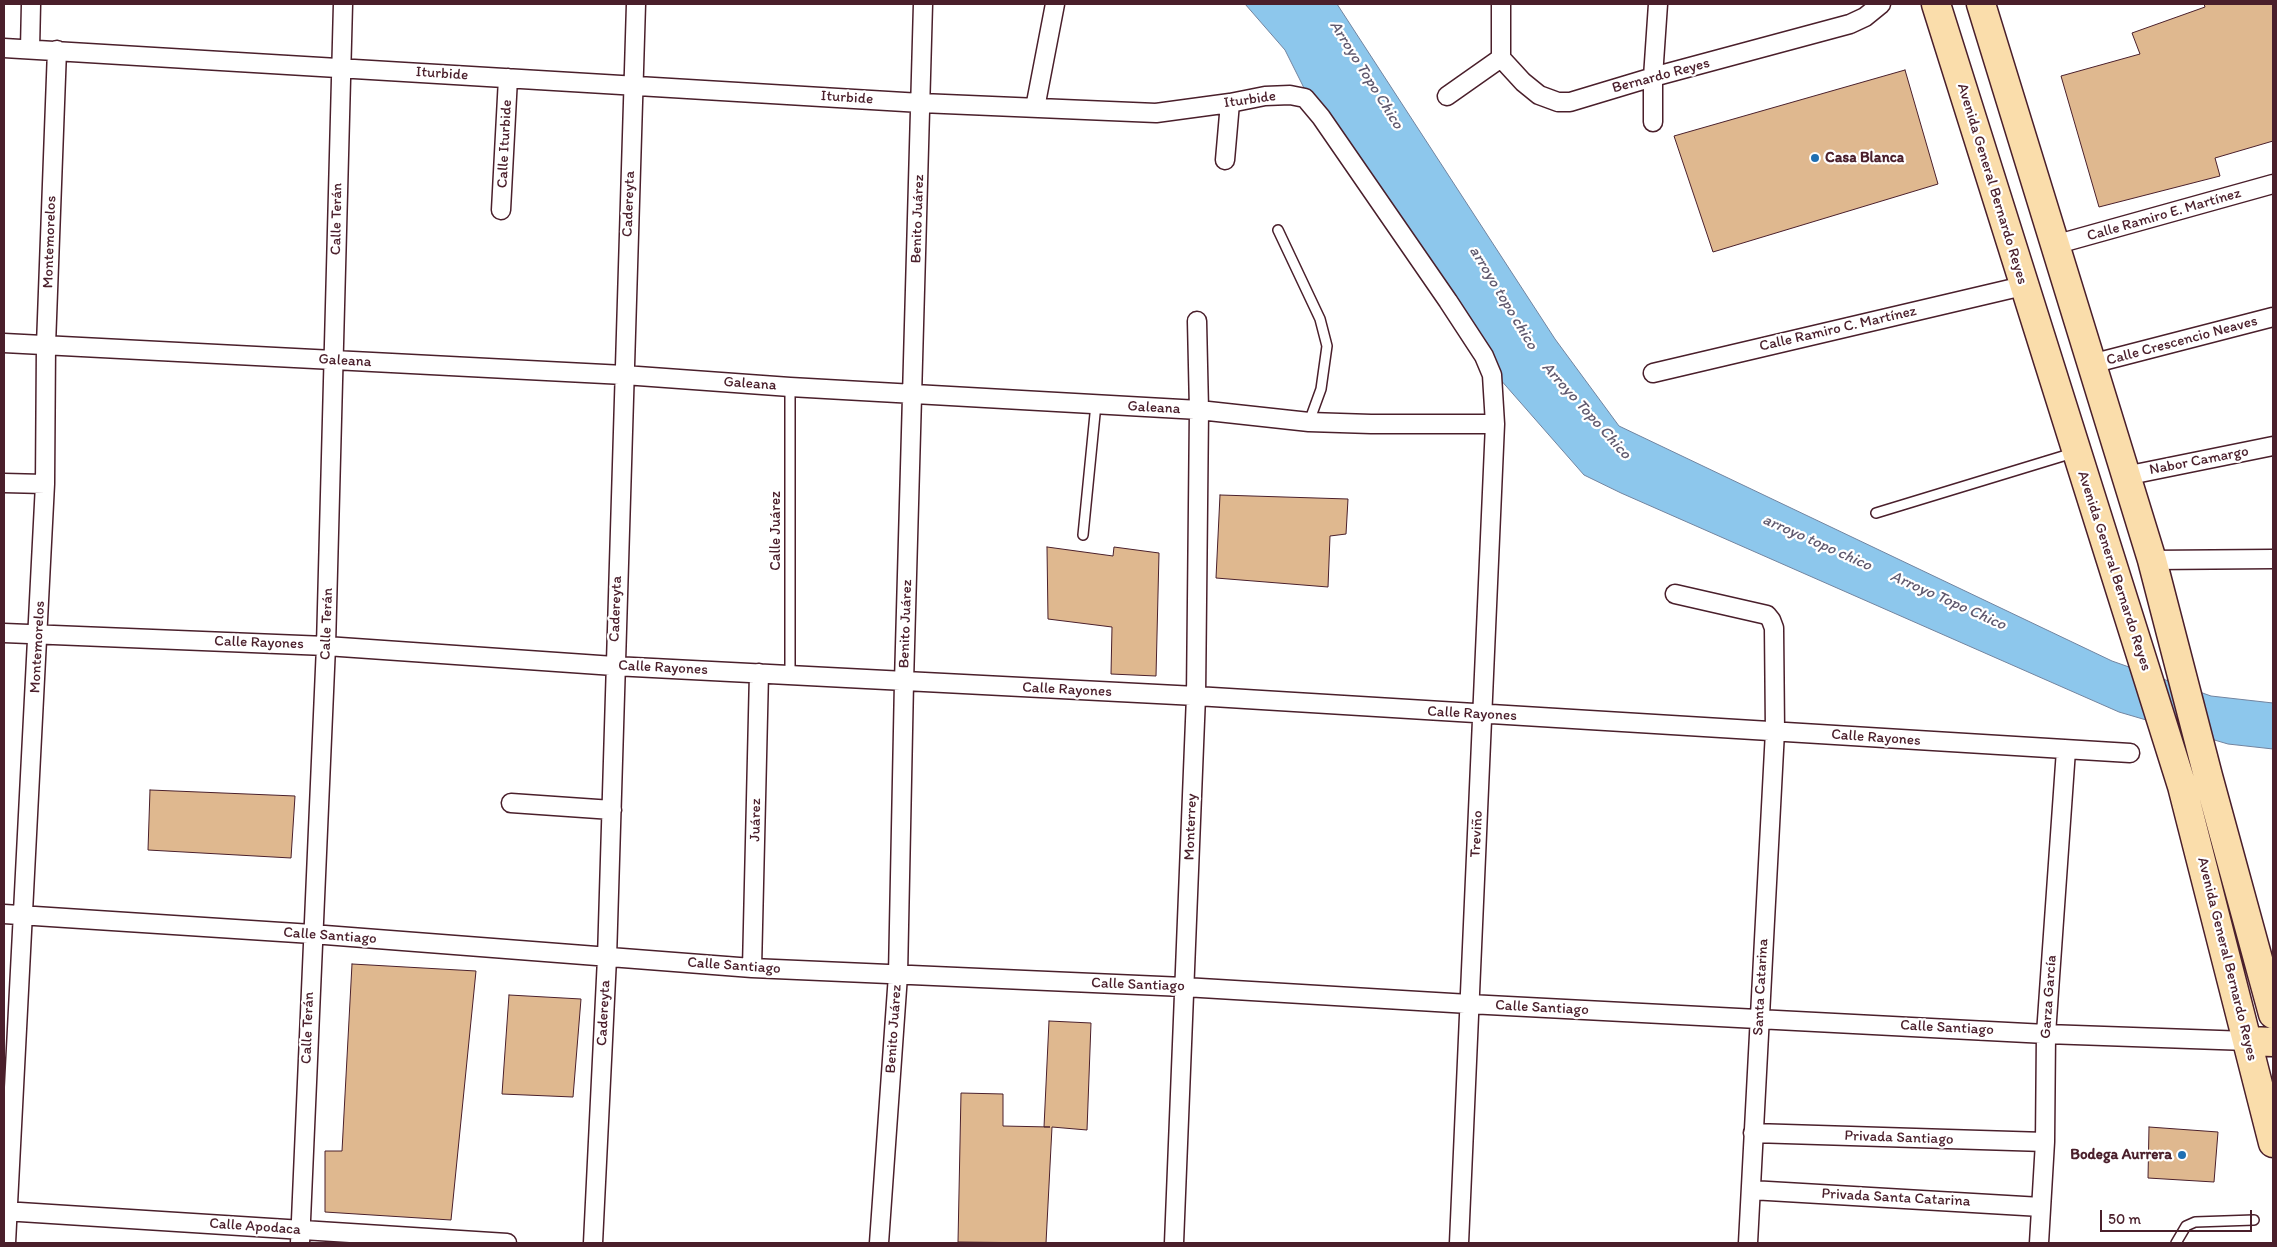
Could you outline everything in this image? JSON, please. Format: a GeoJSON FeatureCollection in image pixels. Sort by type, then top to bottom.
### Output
{"type":"FeatureCollection","features":[{"type":"Feature","properties":{"kind":"main road","name":"Avenida General Bernardo Reyes"},"geometry":{"type":"LineString","coordinates":[[1936,4],[2023,286],[2182,786],[2260,1042],[2273,1143]]}},
{"type":"Feature","properties":{"kind":"main road","name":"Avenida General Bernardo Reyes"},"geometry":{"type":"LineString","coordinates":[[1981,4],[2152,560],[2195,728],[2273,1014]]}},
{"type":"Feature","properties":{"kind":"street"},"geometry":{"type":"LineString","coordinates":[[30,49],[31,4]]}},
{"type":"Feature","properties":{"kind":"street","name":"Calle Terán"},"geometry":{"type":"LineString","coordinates":[[300,1236],[326,646],[343,4]]}},
{"type":"Feature","properties":{"kind":"street","name":"Cadereyta"},"geometry":{"type":"LineString","coordinates":[[592,1243],[607,958],[614,666],[636,4]]}},
{"type":"Feature","properties":{"kind":"street","name":"Benito Juárez"},"geometry":{"type":"LineString","coordinates":[[878,1243],[898,975],[904,682],[924,4]]}},
{"type":"Feature","properties":{"kind":"street"},"geometry":{"type":"LineString","coordinates":[[1036,108],[1055,4]]}},
{"type":"Feature","properties":{"kind":"street"},"geometry":{"type":"LineString","coordinates":[[1447,96],[1501,58],[1501,4]]}},
{"type":"Feature","properties":{"kind":"street"},"geometry":{"type":"LineString","coordinates":[[1653,122],[1653,77],[1658,4]]}},
{"type":"Feature","properties":{"kind":"street","name":"Bernardo Reyes"},"geometry":{"type":"LineString","coordinates":[[1501,58],[1523,82],[1539,95],[1558,102],[1570,102],[1653,77],[1850,24],[1865,17],[1882,4]]}},
{"type":"Feature","properties":{"kind":"street","name":"Iturbide"},"geometry":{"type":"LineString","coordinates":[[4,48],[921,103],[1156,113],[1230,103],[1265,96],[1297,96],[1305,98],[1321,116],[1484,356],[1492,375],[1495,424]]}},
{"type":"Feature","properties":{"kind":"street","name":"Montemorelos"},"geometry":{"type":"LineString","coordinates":[[6,1243],[6,1211],[45,484],[46,345],[57,50]]}},
{"type":"Feature","properties":{"kind":"street","name":"Calle Iturbide"},"geometry":{"type":"LineString","coordinates":[[501,210],[508,78]]}},
{"type":"Feature","properties":{"kind":"street"},"geometry":{"type":"LineString","coordinates":[[1225,160],[1230,103]]}},
{"type":"Feature","properties":{"kind":"street","name":"Calle Ramiro E. Martínez"},"geometry":{"type":"LineString","coordinates":[[2054,245],[2273,184]]}},
{"type":"Feature","properties":{"kind":"street","name":"Calle Ramiro C. Martínez"},"geometry":{"type":"LineString","coordinates":[[1653,373],[2023,286]]}},
{"type":"Feature","properties":{"kind":"street","name":"Calle Crescencio Neaves"},"geometry":{"type":"LineString","coordinates":[[2091,364],[2273,317]]}},
{"type":"Feature","properties":{"kind":"street","name":"Monterrey"},"geometry":{"type":"LineString","coordinates":[[1174,1243],[1196,696],[1199,410],[1197,321]]}},
{"type":"Feature","properties":{"kind":"street","name":"Galeana"},"geometry":{"type":"LineString","coordinates":[[4,343],[624,375],[790,387],[1199,410],[1308,422],[1495,424]]}},
{"type":"Feature","properties":{"kind":"street","name":"Treviño"},"geometry":{"type":"LineString","coordinates":[[1459,1243],[1495,424]]}},
{"type":"Feature","properties":{"kind":"street","name":"Nabor Camargo"},"geometry":{"type":"LineString","coordinates":[[2125,476],[2273,446]]}},
{"type":"Feature","properties":{"kind":"street"},"geometry":{"type":"LineString","coordinates":[[4,483],[45,484]]}},
{"type":"Feature","properties":{"kind":"street"},"geometry":{"type":"LineString","coordinates":[[2152,560],[2273,559]]}},
{"type":"Feature","properties":{"kind":"street","name":"Santa Catarina"},"geometry":{"type":"LineString","coordinates":[[1675,594],[1767,615],[1774,628],[1775,731],[1748,1243]]}},
{"type":"Feature","properties":{"kind":"street","name":"Calle Rayones"},"geometry":{"type":"LineString","coordinates":[[4,633],[326,646],[614,666],[1196,696],[2130,753]]}},
{"type":"Feature","properties":{"kind":"street","name":"Juárez"},"geometry":{"type":"LineString","coordinates":[[752,968],[759,673]]}},
{"type":"Feature","properties":{"kind":"street","name":"Garza García"},"geometry":{"type":"LineString","coordinates":[[2039,1243],[2045,1142],[2046,1034],[2066,750]]}},
{"type":"Feature","properties":{"kind":"street"},"geometry":{"type":"LineString","coordinates":[[511,803],[612,810]]}},
{"type":"Feature","properties":{"kind":"street","name":"Calle Santiago"},"geometry":{"type":"LineString","coordinates":[[4,914],[312,934],[752,968],[1184,987],[2046,1034],[2260,1042]]}},
{"type":"Feature","properties":{"kind":"street","name":"Privada Santiago"},"geometry":{"type":"LineString","coordinates":[[1753,1134],[2045,1142]]}},
{"type":"Feature","properties":{"kind":"street","name":"Privada Santa Catarina"},"geometry":{"type":"LineString","coordinates":[[1751,1190],[2041,1206]]}},
{"type":"Feature","properties":{"kind":"street","name":"Calle Apodaca"},"geometry":{"type":"LineString","coordinates":[[6,1211],[300,1236],[507,1243]]}},
{"type":"Feature","properties":{"kind":"lane"},"geometry":{"type":"LineString","coordinates":[[1278,230],[1320,319],[1327,346],[1321,389],[1308,422]]}},
{"type":"Feature","properties":{"kind":"lane","name":"Calle Juárez"},"geometry":{"type":"LineString","coordinates":[[790,387],[790,675]]}},
{"type":"Feature","properties":{"kind":"lane"},"geometry":{"type":"LineString","coordinates":[[1083,535],[1096,404]]}},
{"type":"Feature","properties":{"kind":"lane"},"geometry":{"type":"LineString","coordinates":[[1876,513],[2076,452]]}},
{"type":"Feature","properties":{"kind":"lane"},"geometry":{"type":"LineString","coordinates":[[2176,1243],[2186,1226],[2195,1222],[2254,1220]]}},
{"type":"Feature","properties":{"kind":"water"},"geometry":{"type":"Polygon","coordinates":[[[1245,4],[1337,4],[1555,339],[1619,426],[2112,661],[2211,696],[2273,703],[2273,749],[2228,744],[2119,712],[1584,475],[1492,370],[1315,110],[1285,50],[1245,4]]]}},
{"type":"Feature","properties":{"kind":"building"},"geometry":{"type":"Polygon","coordinates":[[[2204,4],[2273,4],[2273,141],[2215,158],[2220,176],[2099,207],[2061,76],[2140,54],[2132,33],[2205,7],[2204,4]]]}},
{"type":"Feature","properties":{"kind":"building"},"geometry":{"type":"Polygon","coordinates":[[[1905,70],[1938,184],[1713,252],[1674,136],[1905,70]]]}},
{"type":"Feature","properties":{"kind":"building"},"geometry":{"type":"Polygon","coordinates":[[[1220,495],[1348,499],[1346,534],[1330,536],[1328,587],[1216,578],[1220,495]]]}},
{"type":"Feature","properties":{"kind":"building"},"geometry":{"type":"Polygon","coordinates":[[[1047,547],[1113,556],[1114,547],[1159,553],[1156,676],[1111,674],[1112,627],[1048,619],[1047,547]]]}},
{"type":"Feature","properties":{"kind":"building"},"geometry":{"type":"Polygon","coordinates":[[[150,790],[295,796],[291,858],[148,850],[150,790]]]}},
{"type":"Feature","properties":{"kind":"building"},"geometry":{"type":"Polygon","coordinates":[[[352,964],[476,971],[451,1220],[325,1212],[325,1151],[342,1151],[352,964]]]}},
{"type":"Feature","properties":{"kind":"building"},"geometry":{"type":"Polygon","coordinates":[[[509,995],[581,999],[573,1097],[502,1094],[509,995]]]}},
{"type":"Feature","properties":{"kind":"building"},"geometry":{"type":"Polygon","coordinates":[[[1049,1021],[1091,1023],[1087,1130],[1052,1127],[1046,1243],[958,1242],[961,1093],[1003,1094],[1003,1126],[1044,1127],[1049,1021]]]}},
{"type":"Feature","properties":{"kind":"building","name":"Bodega Aurrera"},"geometry":{"type":"Polygon","coordinates":[[[2149,1127],[2218,1132],[2214,1182],[2148,1178],[2149,1127]]]}},
{"type":"Feature","properties":{"kind":"place","name":"Casa Blanca"},"geometry":{"type":"Point","coordinates":[1815,158]}},
{"type":"Feature","properties":{"kind":"place","name":"Bodega Aurrera"},"geometry":{"type":"Point","coordinates":[2182,1155]}},
{"type":"Feature","properties":{"kind":"water label","name":"Arroyo Topo Chico"},"geometry":{"type":"Point","coordinates":[1366,75]}},
{"type":"Feature","properties":{"kind":"water label","name":"arroyo topo chico"},"geometry":{"type":"Point","coordinates":[1503,298]}},
{"type":"Feature","properties":{"kind":"water label","name":"Arroyo Topo Chico"},"geometry":{"type":"Point","coordinates":[1586,411]}},
{"type":"Feature","properties":{"kind":"water label","name":"arroyo topo chico"},"geometry":{"type":"Point","coordinates":[1817,543]}},
{"type":"Feature","properties":{"kind":"water label","name":"Arroyo Topo Chico"},"geometry":{"type":"Point","coordinates":[1948,601]}}]}
